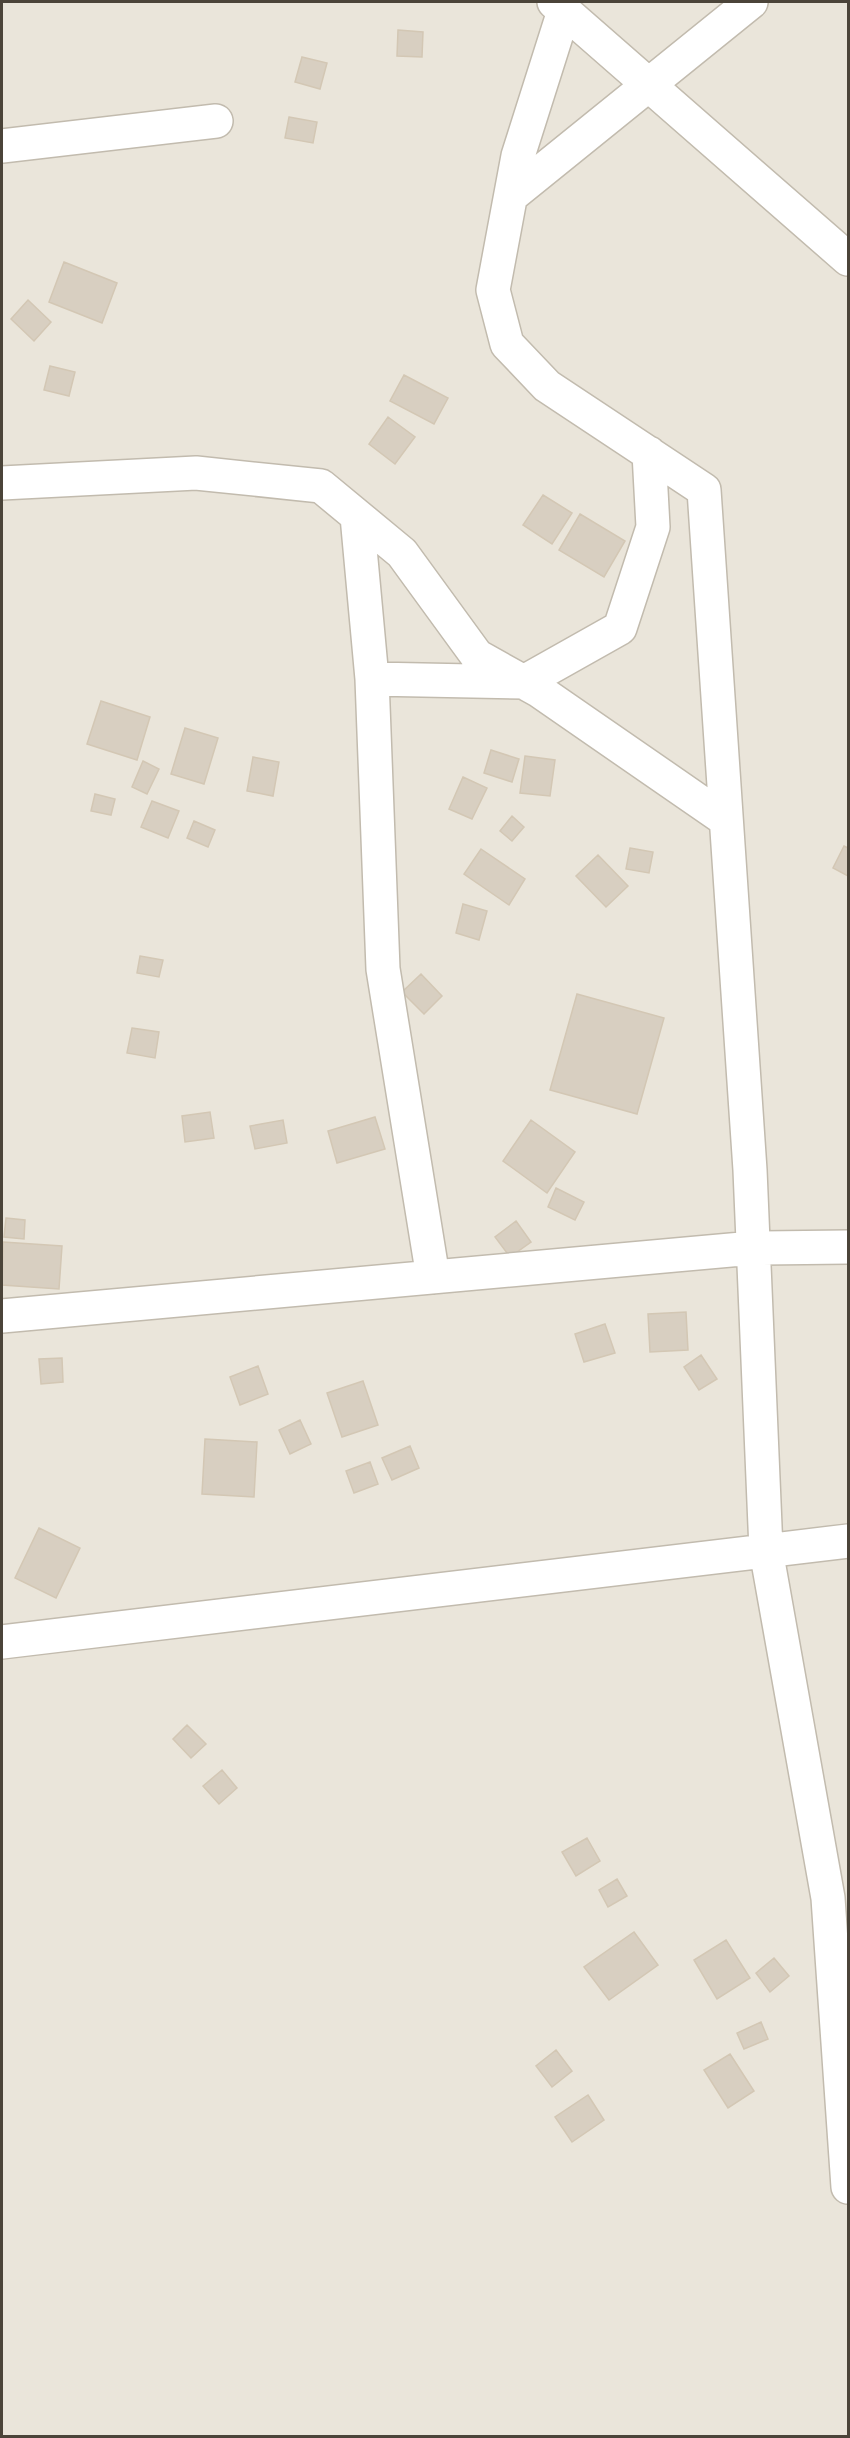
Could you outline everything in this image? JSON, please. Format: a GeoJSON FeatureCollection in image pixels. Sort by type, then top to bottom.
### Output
{"type":"FeatureCollection","features":[{"type":"Feature","properties":{"kind":"street"},"geometry":{"type":"LineString","coordinates":[[511,196],[751,2]]}},
{"type":"Feature","properties":{"kind":"street"},"geometry":{"type":"LineString","coordinates":[[849,259],[559,6],[518,156],[493,290],[507,344],[548,386],[704,490],[753,1248],[766,1550],[828,1898],[849,2187]]}},
{"type":"Feature","properties":{"kind":"street"},"geometry":{"type":"LineString","coordinates":[[2,146],[216,121]]}},
{"type":"Feature","properties":{"kind":"street"},"geometry":{"type":"LineString","coordinates":[[372,679],[524,682],[620,628],[653,527],[649,453]]}},
{"type":"Feature","properties":{"kind":"street"},"geometry":{"type":"LineString","coordinates":[[2,483],[196,473],[321,486],[402,553],[477,656],[524,682],[726,820]]}},
{"type":"Feature","properties":{"kind":"street"},"geometry":{"type":"LineString","coordinates":[[357,516],[372,679],[383,969],[433,1277]]}},
{"type":"Feature","properties":{"kind":"street"},"geometry":{"type":"LineString","coordinates":[[2,1316],[753,1248],[849,1247]]}},
{"type":"Feature","properties":{"kind":"street"},"geometry":{"type":"LineString","coordinates":[[2,1642],[849,1541]]}},
{"type":"Feature","properties":{"kind":"shaded area"},"geometry":{"type":"Polygon","coordinates":[[[2,2],[848,2],[848,2436],[2,2436],[2,2]]]}},
{"type":"Feature","properties":{"kind":"building"},"geometry":{"type":"Polygon","coordinates":[[[398,30],[423,32],[422,57],[397,56],[398,30]]]}},
{"type":"Feature","properties":{"kind":"building"},"geometry":{"type":"Polygon","coordinates":[[[302,57],[327,63],[320,89],[295,82],[302,57]]]}},
{"type":"Feature","properties":{"kind":"building"},"geometry":{"type":"Polygon","coordinates":[[[289,117],[317,122],[313,143],[285,138],[289,117]]]}},
{"type":"Feature","properties":{"kind":"building"},"geometry":{"type":"Polygon","coordinates":[[[64,262],[117,283],[102,323],[49,302],[64,262]]]}},
{"type":"Feature","properties":{"kind":"building"},"geometry":{"type":"Polygon","coordinates":[[[28,300],[51,322],[34,341],[11,319],[28,300]]]}},
{"type":"Feature","properties":{"kind":"building"},"geometry":{"type":"Polygon","coordinates":[[[50,366],[75,372],[69,396],[44,390],[50,366]]]}},
{"type":"Feature","properties":{"kind":"building"},"geometry":{"type":"Polygon","coordinates":[[[404,375],[448,398],[434,424],[390,401],[404,375]]]}},
{"type":"Feature","properties":{"kind":"building"},"geometry":{"type":"Polygon","coordinates":[[[388,417],[415,437],[395,464],[369,444],[388,417]]]}},
{"type":"Feature","properties":{"kind":"building"},"geometry":{"type":"Polygon","coordinates":[[[543,495],[572,513],[552,544],[523,525],[543,495]]]}},
{"type":"Feature","properties":{"kind":"building"},"geometry":{"type":"Polygon","coordinates":[[[580,514],[625,541],[604,577],[559,550],[580,514]]]}},
{"type":"Feature","properties":{"kind":"building"},"geometry":{"type":"Polygon","coordinates":[[[101,701],[150,717],[137,760],[87,744],[101,701]]]}},
{"type":"Feature","properties":{"kind":"building"},"geometry":{"type":"Polygon","coordinates":[[[185,728],[218,738],[204,784],[171,774],[185,728]]]}},
{"type":"Feature","properties":{"kind":"building"},"geometry":{"type":"Polygon","coordinates":[[[491,750],[519,759],[512,782],[484,773],[491,750]]]}},
{"type":"Feature","properties":{"kind":"building"},"geometry":{"type":"Polygon","coordinates":[[[525,756],[555,760],[550,796],[520,793],[525,756]]]}},
{"type":"Feature","properties":{"kind":"building"},"geometry":{"type":"Polygon","coordinates":[[[253,757],[279,762],[273,796],[247,791],[253,757]]]}},
{"type":"Feature","properties":{"kind":"building"},"geometry":{"type":"Polygon","coordinates":[[[143,761],[159,769],[147,794],[132,787],[143,761]]]}},
{"type":"Feature","properties":{"kind":"building"},"geometry":{"type":"Polygon","coordinates":[[[463,777],[487,788],[472,819],[449,809],[463,777]]]}},
{"type":"Feature","properties":{"kind":"building"},"geometry":{"type":"Polygon","coordinates":[[[95,794],[115,799],[111,815],[91,811],[95,794]]]}},
{"type":"Feature","properties":{"kind":"building"},"geometry":{"type":"Polygon","coordinates":[[[152,801],[179,811],[168,838],[141,827],[152,801]]]}},
{"type":"Feature","properties":{"kind":"building"},"geometry":{"type":"Polygon","coordinates":[[[512,816],[524,827],[512,841],[500,831],[512,816]]]}},
{"type":"Feature","properties":{"kind":"building"},"geometry":{"type":"Polygon","coordinates":[[[194,821],[215,830],[208,847],[187,838],[194,821]]]}},
{"type":"Feature","properties":{"kind":"building"},"geometry":{"type":"Polygon","coordinates":[[[844,846],[848,848],[848,876],[833,868],[844,846]]]}},
{"type":"Feature","properties":{"kind":"building"},"geometry":{"type":"Polygon","coordinates":[[[630,848],[653,852],[649,873],[626,869],[630,848]]]}},
{"type":"Feature","properties":{"kind":"building"},"geometry":{"type":"Polygon","coordinates":[[[481,849],[525,879],[509,905],[464,874],[481,849]]]}},
{"type":"Feature","properties":{"kind":"building"},"geometry":{"type":"Polygon","coordinates":[[[598,855],[628,886],[606,907],[576,876],[598,855]]]}},
{"type":"Feature","properties":{"kind":"building"},"geometry":{"type":"Polygon","coordinates":[[[463,904],[487,911],[479,940],[456,933],[463,904]]]}},
{"type":"Feature","properties":{"kind":"building"},"geometry":{"type":"Polygon","coordinates":[[[140,956],[163,960],[159,977],[137,973],[140,956]]]}},
{"type":"Feature","properties":{"kind":"building"},"geometry":{"type":"Polygon","coordinates":[[[421,974],[442,996],[424,1014],[402,992],[421,974]]]}},
{"type":"Feature","properties":{"kind":"building"},"geometry":{"type":"Polygon","coordinates":[[[577,994],[664,1018],[637,1114],[550,1090],[577,994]]]}},
{"type":"Feature","properties":{"kind":"building"},"geometry":{"type":"Polygon","coordinates":[[[132,1028],[159,1032],[155,1058],[127,1053],[132,1028]]]}},
{"type":"Feature","properties":{"kind":"building"},"geometry":{"type":"Polygon","coordinates":[[[210,1112],[214,1138],[185,1142],[182,1116],[210,1112]]]}},
{"type":"Feature","properties":{"kind":"building"},"geometry":{"type":"Polygon","coordinates":[[[375,1117],[385,1149],[337,1163],[328,1131],[375,1117]]]}},
{"type":"Feature","properties":{"kind":"building"},"geometry":{"type":"Polygon","coordinates":[[[283,1120],[287,1143],[255,1149],[250,1126],[283,1120]]]}},
{"type":"Feature","properties":{"kind":"building"},"geometry":{"type":"Polygon","coordinates":[[[531,1120],[575,1152],[547,1193],[503,1161],[531,1120]]]}},
{"type":"Feature","properties":{"kind":"building"},"geometry":{"type":"Polygon","coordinates":[[[556,1188],[584,1202],[575,1220],[548,1207],[556,1188]]]}},
{"type":"Feature","properties":{"kind":"building"},"geometry":{"type":"Polygon","coordinates":[[[6,1218],[25,1220],[24,1239],[4,1237],[6,1218]]]}},
{"type":"Feature","properties":{"kind":"building"},"geometry":{"type":"Polygon","coordinates":[[[516,1221],[531,1242],[510,1257],[495,1237],[516,1221]]]}},
{"type":"Feature","properties":{"kind":"building"},"geometry":{"type":"Polygon","coordinates":[[[3,1242],[62,1246],[59,1289],[2,1285],[3,1242]]]}},
{"type":"Feature","properties":{"kind":"building"},"geometry":{"type":"Polygon","coordinates":[[[686,1312],[688,1350],[650,1352],[648,1314],[686,1312]]]}},
{"type":"Feature","properties":{"kind":"building"},"geometry":{"type":"Polygon","coordinates":[[[605,1324],[615,1353],[584,1362],[575,1334],[605,1324]]]}},
{"type":"Feature","properties":{"kind":"building"},"geometry":{"type":"Polygon","coordinates":[[[701,1355],[717,1379],[699,1390],[684,1367],[701,1355]]]}},
{"type":"Feature","properties":{"kind":"building"},"geometry":{"type":"Polygon","coordinates":[[[62,1358],[63,1382],[41,1384],[39,1359],[62,1358]]]}},
{"type":"Feature","properties":{"kind":"building"},"geometry":{"type":"Polygon","coordinates":[[[258,1366],[268,1394],[240,1405],[230,1377],[258,1366]]]}},
{"type":"Feature","properties":{"kind":"building"},"geometry":{"type":"Polygon","coordinates":[[[363,1381],[378,1425],[342,1437],[327,1393],[363,1381]]]}},
{"type":"Feature","properties":{"kind":"building"},"geometry":{"type":"Polygon","coordinates":[[[300,1420],[311,1444],[290,1454],[279,1430],[300,1420]]]}},
{"type":"Feature","properties":{"kind":"building"},"geometry":{"type":"Polygon","coordinates":[[[205,1439],[257,1442],[254,1497],[202,1494],[205,1439]]]}},
{"type":"Feature","properties":{"kind":"building"},"geometry":{"type":"Polygon","coordinates":[[[410,1446],[419,1468],[392,1480],[382,1458],[410,1446]]]}},
{"type":"Feature","properties":{"kind":"building"},"geometry":{"type":"Polygon","coordinates":[[[370,1462],[378,1484],[354,1493],[346,1471],[370,1462]]]}},
{"type":"Feature","properties":{"kind":"building"},"geometry":{"type":"Polygon","coordinates":[[[39,1528],[80,1548],[56,1598],[15,1578],[39,1528]]]}},
{"type":"Feature","properties":{"kind":"building"},"geometry":{"type":"Polygon","coordinates":[[[187,1725],[206,1744],[191,1758],[173,1739],[187,1725]]]}},
{"type":"Feature","properties":{"kind":"building"},"geometry":{"type":"Polygon","coordinates":[[[222,1770],[237,1788],[219,1804],[203,1786],[222,1770]]]}},
{"type":"Feature","properties":{"kind":"building"},"geometry":{"type":"Polygon","coordinates":[[[587,1838],[600,1861],[576,1876],[562,1852],[587,1838]]]}},
{"type":"Feature","properties":{"kind":"building"},"geometry":{"type":"Polygon","coordinates":[[[617,1879],[627,1896],[608,1907],[599,1890],[617,1879]]]}},
{"type":"Feature","properties":{"kind":"building"},"geometry":{"type":"Polygon","coordinates":[[[634,1932],[658,1965],[609,2000],[584,1967],[634,1932]]]}},
{"type":"Feature","properties":{"kind":"building"},"geometry":{"type":"Polygon","coordinates":[[[726,1940],[750,1978],[717,1999],[694,1960],[726,1940]]]}},
{"type":"Feature","properties":{"kind":"building"},"geometry":{"type":"Polygon","coordinates":[[[774,1958],[789,1976],[770,1992],[756,1973],[774,1958]]]}},
{"type":"Feature","properties":{"kind":"building"},"geometry":{"type":"Polygon","coordinates":[[[761,2022],[768,2039],[744,2049],[737,2033],[761,2022]]]}},
{"type":"Feature","properties":{"kind":"building"},"geometry":{"type":"Polygon","coordinates":[[[556,2050],[572,2071],[552,2087],[536,2066],[556,2050]]]}},
{"type":"Feature","properties":{"kind":"building"},"geometry":{"type":"Polygon","coordinates":[[[730,2054],[754,2091],[728,2108],[704,2070],[730,2054]]]}},
{"type":"Feature","properties":{"kind":"building"},"geometry":{"type":"Polygon","coordinates":[[[588,2095],[604,2120],[572,2142],[555,2117],[588,2095]]]}}]}
